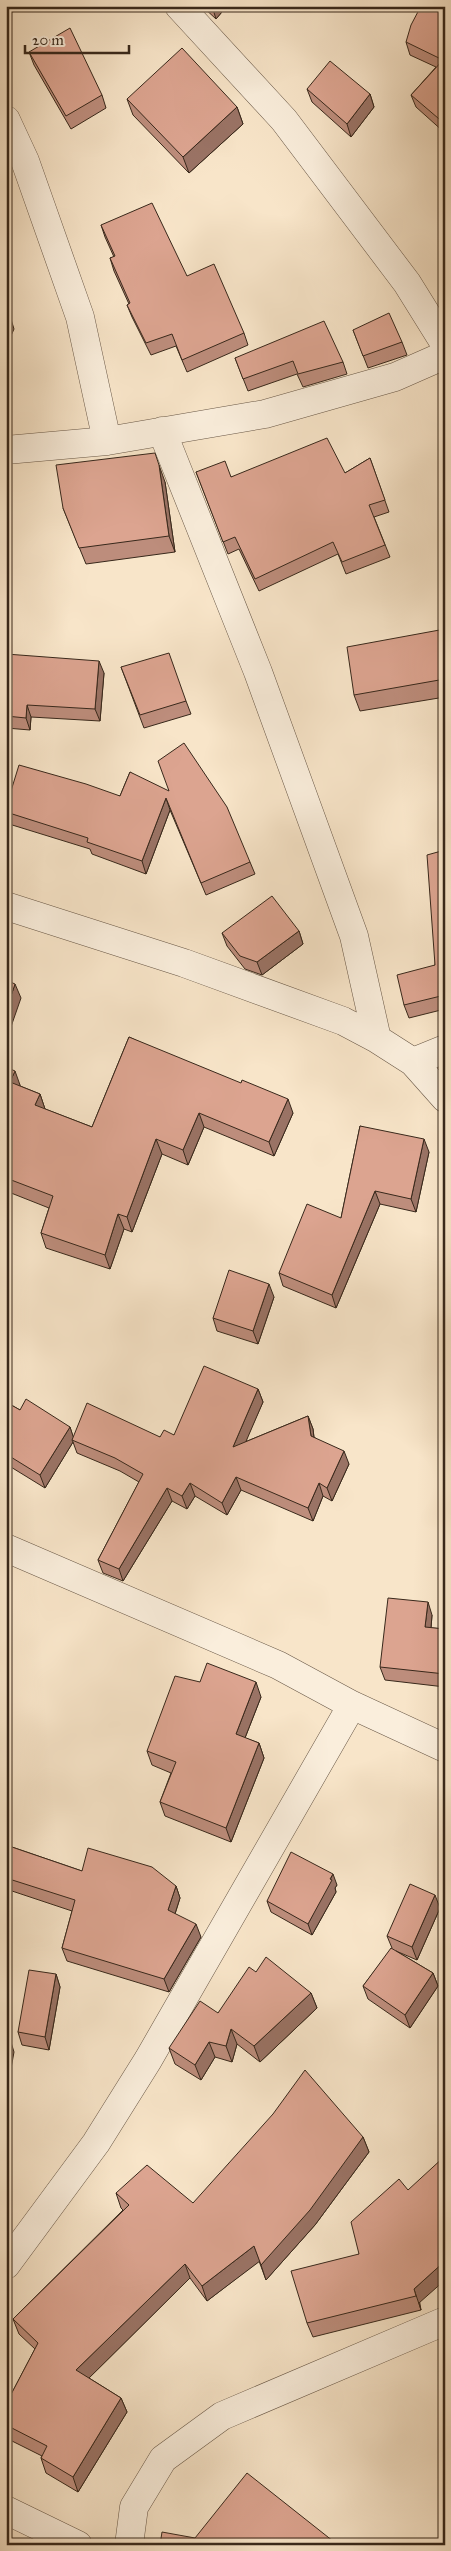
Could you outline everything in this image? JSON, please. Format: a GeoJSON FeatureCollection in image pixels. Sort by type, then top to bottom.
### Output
{"type":"FeatureCollection","features":[{"type":"Feature","properties":{"kind":"street"},"geometry":{"type":"LineString","coordinates":[[179,6],[284,120],[407,283],[445,344]]}},
{"type":"Feature","properties":{"kind":"street"},"geometry":{"type":"LineString","coordinates":[[6,120],[25,161],[80,316],[107,440]]}},
{"type":"Feature","properties":{"kind":"street"},"geometry":{"type":"LineString","coordinates":[[6,450],[107,440],[265,414],[395,377],[445,355]]}},
{"type":"Feature","properties":{"kind":"street"},"geometry":{"type":"LineString","coordinates":[[162,431],[258,672],[354,936],[377,1038]]}},
{"type":"Feature","properties":{"kind":"street"},"geometry":{"type":"LineString","coordinates":[[6,906],[184,963],[343,1021],[377,1038],[414,1062],[445,1098]]}},
{"type":"Feature","properties":{"kind":"street"},"geometry":{"type":"LineString","coordinates":[[414,1062],[445,1049]]}},
{"type":"Feature","properties":{"kind":"street"},"geometry":{"type":"LineString","coordinates":[[6,1548],[278,1664],[352,1704],[445,1748]]}},
{"type":"Feature","properties":{"kind":"street"},"geometry":{"type":"LineString","coordinates":[[6,2264],[96,2143],[148,2060],[352,1704]]}},
{"type":"Feature","properties":{"kind":"street"},"geometry":{"type":"LineString","coordinates":[[130,2545],[134,2508],[163,2459],[222,2416],[445,2321]]}},
{"type":"Feature","properties":{"kind":"street"},"geometry":{"type":"LineString","coordinates":[[6,2510],[78,2545]]}},
{"type":"Feature","properties":{"kind":"building"},"geometry":{"type":"Polygon","coordinates":[[[421,6],[445,6],[445,124],[411,95],[443,60],[406,42],[411,25],[421,6]]]}},
{"type":"Feature","properties":{"kind":"building"},"geometry":{"type":"Polygon","coordinates":[[[70,28],[102,95],[66,116],[29,52],[70,28]]]}},
{"type":"Feature","properties":{"kind":"building"},"geometry":{"type":"Polygon","coordinates":[[[182,48],[237,107],[183,157],[127,99],[182,48]]]}},
{"type":"Feature","properties":{"kind":"building"},"geometry":{"type":"Polygon","coordinates":[[[330,61],[370,94],[347,124],[307,89],[330,61]]]}},
{"type":"Feature","properties":{"kind":"building"},"geometry":{"type":"Polygon","coordinates":[[[152,203],[187,276],[214,264],[244,333],[182,360],[172,334],[146,343],[127,305],[130,303],[110,258],[115,256],[101,225],[152,203]]]}},
{"type":"Feature","properties":{"kind":"building"},"geometry":{"type":"Polygon","coordinates":[[[6,310],[10,316],[6,324],[6,310]]]}},
{"type":"Feature","properties":{"kind":"building"},"geometry":{"type":"Polygon","coordinates":[[[389,313],[402,342],[363,356],[353,330],[389,313]]]}},
{"type":"Feature","properties":{"kind":"building"},"geometry":{"type":"Polygon","coordinates":[[[324,321],[343,362],[298,374],[293,361],[243,379],[235,358],[324,321]]]}},
{"type":"Feature","properties":{"kind":"building"},"geometry":{"type":"Polygon","coordinates":[[[327,438],[345,473],[370,458],[385,500],[369,505],[385,545],[342,562],[333,542],[255,579],[235,537],[223,542],[196,472],[225,461],[231,477],[327,438]]]}},
{"type":"Feature","properties":{"kind":"building"},"geometry":{"type":"Polygon","coordinates":[[[155,453],[159,465],[169,536],[79,548],[63,508],[56,465],[155,453]]]}},
{"type":"Feature","properties":{"kind":"building"},"geometry":{"type":"Polygon","coordinates":[[[445,629],[445,679],[354,695],[347,647],[445,629]]]}},
{"type":"Feature","properties":{"kind":"building"},"geometry":{"type":"Polygon","coordinates":[[[169,653],[186,701],[140,715],[121,667],[169,653]]]}},
{"type":"Feature","properties":{"kind":"building"},"geometry":{"type":"Polygon","coordinates":[[[6,654],[99,661],[95,709],[27,705],[26,718],[6,716],[6,654]]]}},
{"type":"Feature","properties":{"kind":"building"},"geometry":{"type":"Polygon","coordinates":[[[184,743],[227,807],[250,862],[201,883],[166,798],[142,861],[87,842],[88,838],[6,812],[19,765],[120,796],[130,772],[169,791],[158,761],[184,743]]]}},
{"type":"Feature","properties":{"kind":"building"},"geometry":{"type":"Polygon","coordinates":[[[445,850],[445,995],[404,1005],[397,975],[435,965],[427,855],[445,850]]]}},
{"type":"Feature","properties":{"kind":"building"},"geometry":{"type":"Polygon","coordinates":[[[272,896],[299,931],[257,962],[240,956],[222,933],[272,896]]]}},
{"type":"Feature","properties":{"kind":"building"},"geometry":{"type":"Polygon","coordinates":[[[6,980],[15,984],[6,1011],[6,980]]]}},
{"type":"Feature","properties":{"kind":"building"},"geometry":{"type":"Polygon","coordinates":[[[129,1037],[241,1083],[242,1080],[288,1099],[269,1142],[199,1113],[183,1150],[156,1139],[127,1217],[118,1214],[105,1255],[41,1233],[53,1196],[6,1178],[6,1067],[15,1071],[10,1082],[40,1094],[35,1105],[92,1127],[129,1037]]]}},
{"type":"Feature","properties":{"kind":"building"},"geometry":{"type":"Polygon","coordinates":[[[360,1126],[424,1139],[411,1199],[375,1191],[332,1295],[279,1273],[307,1204],[341,1218],[360,1126]]]}},
{"type":"Feature","properties":{"kind":"building"},"geometry":{"type":"Polygon","coordinates":[[[229,1270],[269,1284],[253,1331],[213,1318],[229,1270]]]}},
{"type":"Feature","properties":{"kind":"building"},"geometry":{"type":"Polygon","coordinates":[[[204,1366],[258,1389],[233,1447],[308,1416],[311,1436],[344,1451],[327,1488],[319,1483],[308,1508],[236,1477],[222,1503],[190,1483],[182,1496],[167,1488],[119,1569],[98,1560],[143,1474],[115,1458],[72,1440],[87,1403],[160,1437],[164,1430],[174,1435],[204,1366]]]}},
{"type":"Feature","properties":{"kind":"building"},"geometry":{"type":"Polygon","coordinates":[[[26,1399],[70,1427],[40,1475],[6,1454],[6,1402],[20,1410],[26,1399]]]}},
{"type":"Feature","properties":{"kind":"building"},"geometry":{"type":"Polygon","coordinates":[[[388,1598],[428,1602],[425,1627],[445,1629],[445,1674],[380,1667],[388,1598]]]}},
{"type":"Feature","properties":{"kind":"building"},"geometry":{"type":"Polygon","coordinates":[[[207,1663],[256,1682],[236,1734],[259,1743],[226,1828],[160,1802],[176,1762],[147,1751],[175,1676],[200,1682],[207,1663]]]}},
{"type":"Feature","properties":{"kind":"building"},"geometry":{"type":"Polygon","coordinates":[[[6,1845],[82,1871],[88,1848],[152,1867],[176,1886],[168,1910],[196,1924],[164,1979],[62,1948],[75,1900],[6,1878],[6,1845]]]}},
{"type":"Feature","properties":{"kind":"building"},"geometry":{"type":"Polygon","coordinates":[[[291,1852],[333,1874],[330,1879],[332,1880],[308,1924],[267,1901],[291,1852]]]}},
{"type":"Feature","properties":{"kind":"building"},"geometry":{"type":"Polygon","coordinates":[[[410,1884],[435,1895],[412,1947],[387,1936],[410,1884]]]}},
{"type":"Feature","properties":{"kind":"building"},"geometry":{"type":"Polygon","coordinates":[[[391,1948],[433,1973],[405,2015],[363,1986],[391,1948]]]}},
{"type":"Feature","properties":{"kind":"building"},"geometry":{"type":"Polygon","coordinates":[[[266,1957],[311,1993],[254,2046],[231,2029],[226,2046],[209,2042],[195,2065],[169,2048],[200,2001],[218,2013],[249,1967],[256,1972],[266,1957]]]}},
{"type":"Feature","properties":{"kind":"building"},"geometry":{"type":"Polygon","coordinates":[[[29,1970],[56,1974],[45,2037],[18,2032],[29,1970]]]}},
{"type":"Feature","properties":{"kind":"building"},"geometry":{"type":"Polygon","coordinates":[[[6,2038],[10,2039],[6,2058],[6,2038]]]}},
{"type":"Feature","properties":{"kind":"building"},"geometry":{"type":"Polygon","coordinates":[[[305,2070],[363,2137],[310,2210],[261,2265],[254,2246],[202,2286],[185,2264],[76,2370],[121,2398],[73,2477],[41,2458],[47,2446],[6,2425],[6,2404],[38,2343],[13,2319],[129,2205],[116,2193],[147,2165],[193,2203],[273,2114],[305,2070]]]}},
{"type":"Feature","properties":{"kind":"building"},"geometry":{"type":"Polygon","coordinates":[[[445,2156],[445,2261],[414,2289],[416,2296],[307,2323],[291,2271],[359,2254],[351,2222],[399,2179],[408,2190],[445,2156]]]}},
{"type":"Feature","properties":{"kind":"building"},"geometry":{"type":"Polygon","coordinates":[[[247,2473],[338,2545],[160,2545],[162,2532],[195,2538],[247,2473]]]}}]}
